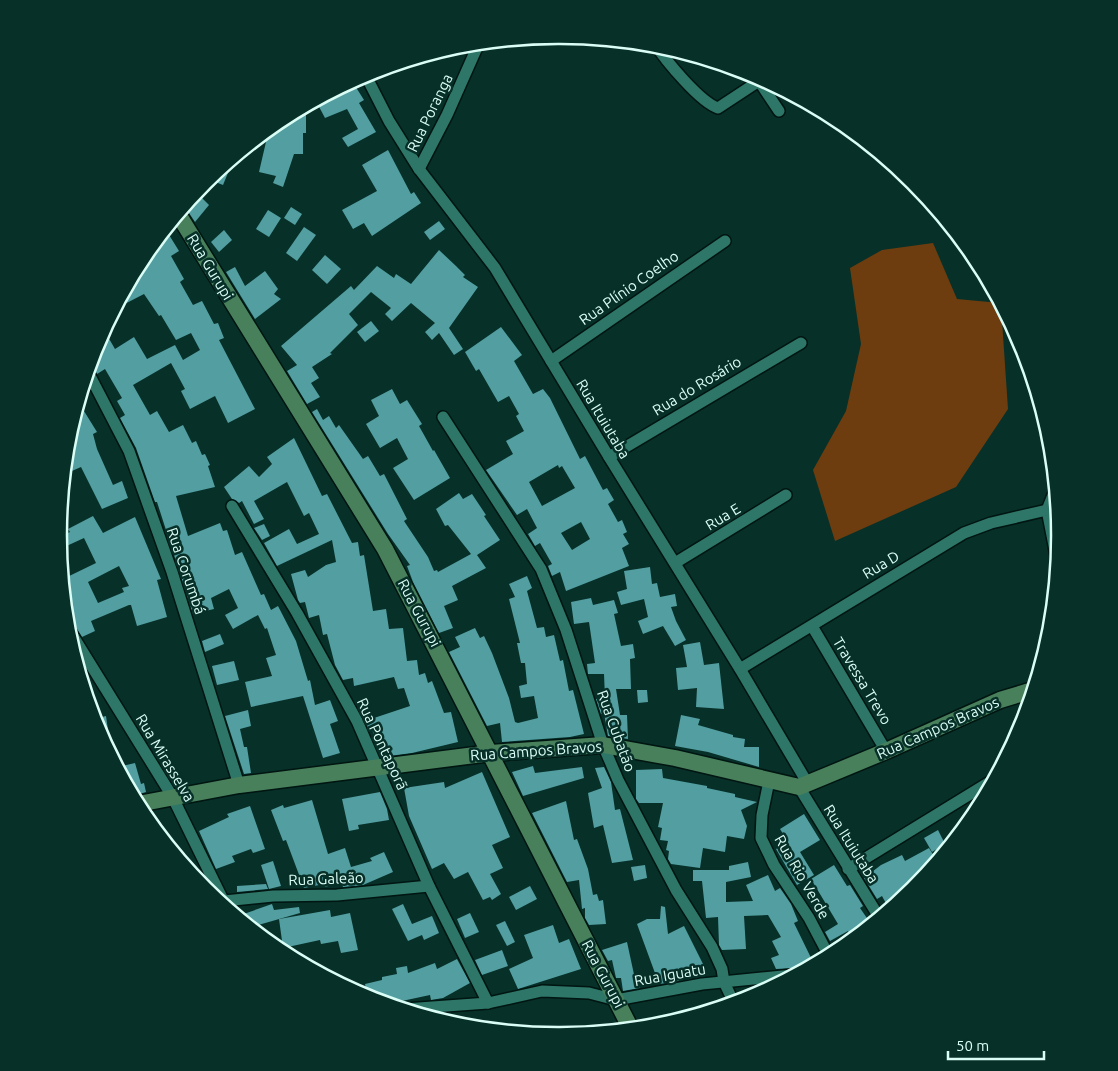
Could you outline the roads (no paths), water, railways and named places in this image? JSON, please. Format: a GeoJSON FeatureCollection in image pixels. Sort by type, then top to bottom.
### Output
{"type":"FeatureCollection","features":[{"type":"Feature","properties":{"kind":"street","name":"Rua Poranga"},"geometry":{"type":"LineString","coordinates":[[419,169],[447,115],[474,51]]}},
{"type":"Feature","properties":{"kind":"street"},"geometry":{"type":"LineString","coordinates":[[665,56],[698,93],[712,106],[718,108],[754,84]]}},
{"type":"Feature","properties":{"kind":"street","name":"Rua Ituiutaba"},"geometry":{"type":"LineString","coordinates":[[369,82],[389,121],[419,169],[495,268],[608,457],[740,669],[848,869],[876,911]]}},
{"type":"Feature","properties":{"kind":"street"},"geometry":{"type":"LineString","coordinates":[[764,89],[779,111]]}},
{"type":"Feature","properties":{"kind":"street","name":"Rua Gurupi"},"geometry":{"type":"LineString","coordinates":[[182,220],[385,549],[628,1022]]}},
{"type":"Feature","properties":{"kind":"street","name":"Rua Plínio Coelho"},"geometry":{"type":"LineString","coordinates":[[551,361],[725,241]]}},
{"type":"Feature","properties":{"kind":"street","name":"Rua do Rosário"},"geometry":{"type":"LineString","coordinates":[[608,457],[801,343]]}},
{"type":"Feature","properties":{"kind":"street","name":"Rua Corumbá"},"geometry":{"type":"LineString","coordinates":[[92,380],[129,451],[175,582],[238,786]]}},
{"type":"Feature","properties":{"kind":"street","name":"Rua Cubatão"},"geometry":{"type":"LineString","coordinates":[[442,417],[541,568],[566,630],[602,745],[635,816],[712,947],[731,996]]}},
{"type":"Feature","properties":{"kind":"street","name":"Rua E"},"geometry":{"type":"LineString","coordinates":[[675,563],[786,495]]}},
{"type":"Feature","properties":{"kind":"street"},"geometry":{"type":"LineString","coordinates":[[1050,504],[1048,510],[1051,525]]}},
{"type":"Feature","properties":{"kind":"street","name":"Rua Pontaporã"},"geometry":{"type":"LineString","coordinates":[[232,506],[297,613],[357,721],[380,768],[396,813],[429,886],[488,1003]]}},
{"type":"Feature","properties":{"kind":"street","name":"Rua D"},"geometry":{"type":"LineString","coordinates":[[740,669],[882,581],[964,533],[991,523],[1048,510]]}},
{"type":"Feature","properties":{"kind":"street","name":"Travessa Trevo"},"geometry":{"type":"LineString","coordinates":[[812,626],[886,751]]}},
{"type":"Feature","properties":{"kind":"street","name":"Rua Mirasselva"},"geometry":{"type":"LineString","coordinates":[[81,649],[172,796],[219,890]]}},
{"type":"Feature","properties":{"kind":"street","name":"Rua Campos Bravos"},"geometry":{"type":"LineString","coordinates":[[146,802],[172,796],[238,786],[491,753],[602,745],[675,758],[768,781],[803,786],[1000,700],[1026,692]]}},
{"type":"Feature","properties":{"kind":"street","name":"Rua Rio Verde"},"geometry":{"type":"LineString","coordinates":[[768,781],[762,814],[762,838],[774,865],[809,918],[825,948]]}},
{"type":"Feature","properties":{"kind":"street"},"geometry":{"type":"LineString","coordinates":[[848,869],[981,787]]}},
{"type":"Feature","properties":{"kind":"street","name":"Rua Galeão"},"geometry":{"type":"LineString","coordinates":[[233,904],[273,896],[337,895],[429,886]]}},
{"type":"Feature","properties":{"kind":"street","name":"Rua Iguatu"},"geometry":{"type":"LineString","coordinates":[[424,1008],[488,1003],[542,991],[589,993],[616,1000],[689,986],[777,977]]}}]}
